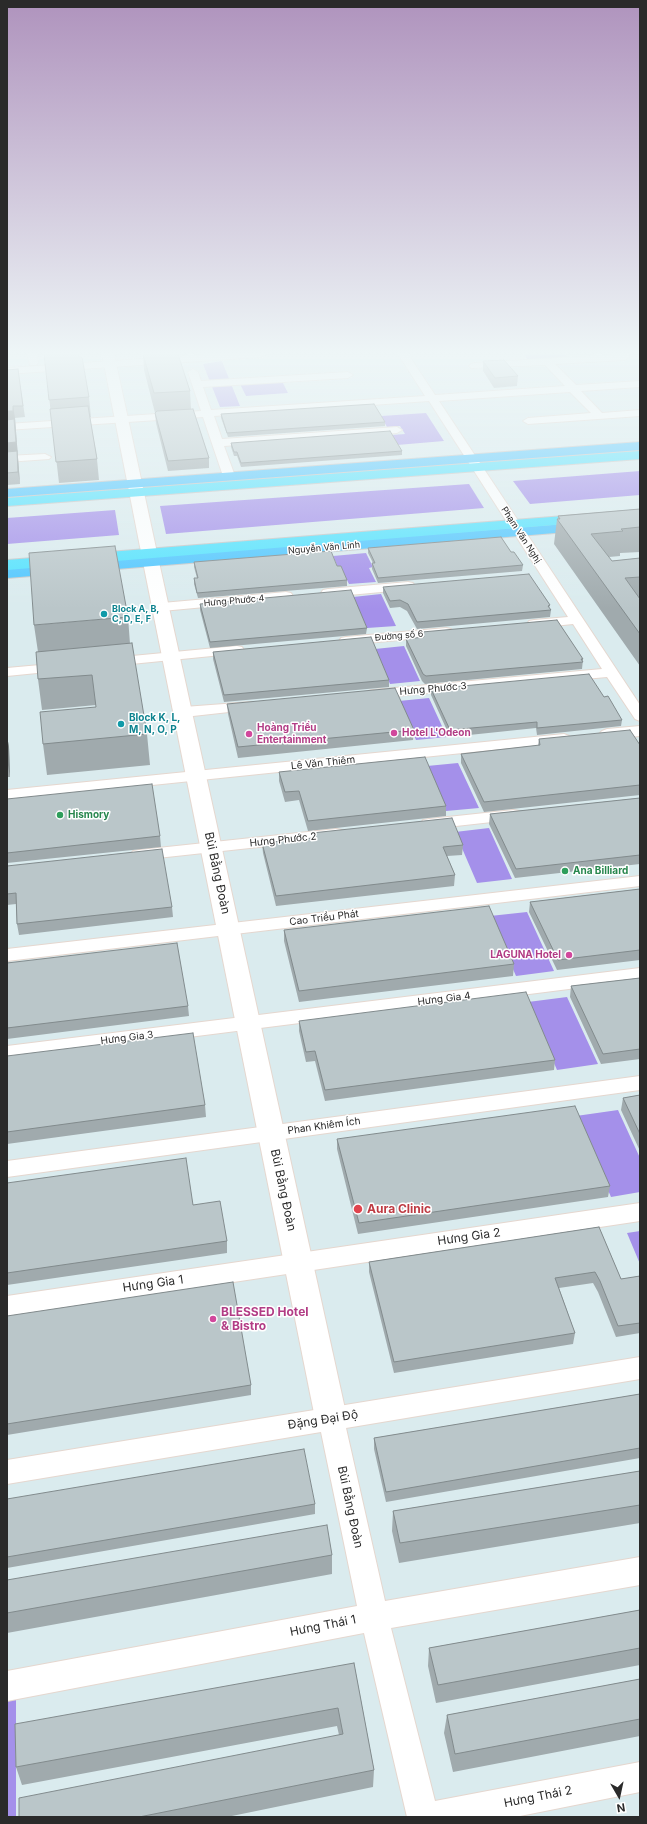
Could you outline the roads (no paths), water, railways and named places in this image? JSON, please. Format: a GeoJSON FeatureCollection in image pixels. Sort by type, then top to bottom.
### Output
{"type":"FeatureCollection","features":[{"type":"Feature","properties":{"kind":"highway"},"geometry":{"type":"LineString","coordinates":[[7,502],[640,455]]}},
{"type":"Feature","properties":{"kind":"highway"},"geometry":{"type":"LineString","coordinates":[[477,467],[640,465]]}},
{"type":"Feature","properties":{"kind":"highway"},"geometry":{"type":"LineString","coordinates":[[7,512],[137,492]]}},
{"type":"Feature","properties":{"kind":"highway","name":"Nguyễn Văn Linh"},"geometry":{"type":"LineString","coordinates":[[514,523],[640,503]]}},
{"type":"Feature","properties":{"kind":"highway","name":"Nguyễn Văn Linh"},"geometry":{"type":"LineString","coordinates":[[7,565],[149,552],[640,514]]}},
{"type":"Feature","properties":{"kind":"highway","name":"Nguyễn Văn Linh"},"geometry":{"type":"LineString","coordinates":[[7,552],[149,552]]}},
{"type":"Feature","properties":{"kind":"main road"},"geometry":{"type":"LineString","coordinates":[[7,493],[137,492],[229,476],[477,467],[640,446]]}},
{"type":"Feature","properties":{"kind":"main road","name":"Nguyễn Văn Linh"},"geometry":{"type":"LineString","coordinates":[[7,573],[149,552],[514,523],[640,522]]}},
{"type":"Feature","properties":{"kind":"street","name":"Bùi Bằng Đoàn"},"geometry":{"type":"LineString","coordinates":[[126,439],[331,1418],[374,1617],[422,1817]]}},
{"type":"Feature","properties":{"kind":"street"},"geometry":{"type":"LineString","coordinates":[[217,439],[229,476]]}},
{"type":"Feature","properties":{"kind":"street"},"geometry":{"type":"LineString","coordinates":[[218,443],[271,439]]}},
{"type":"Feature","properties":{"kind":"street","name":"Phạm Văn Nghị"},"geometry":{"type":"LineString","coordinates":[[458,439],[640,716]]}},
{"type":"Feature","properties":{"kind":"street"},"geometry":{"type":"LineString","coordinates":[[7,459],[45,457]]}},
{"type":"Feature","properties":{"kind":"street"},"geometry":{"type":"LineString","coordinates":[[531,576],[546,574]]}},
{"type":"Feature","properties":{"kind":"street"},"geometry":{"type":"LineString","coordinates":[[313,594],[422,585]]}},
{"type":"Feature","properties":{"kind":"street","name":"Hưng Phước 4"},"geometry":{"type":"LineString","coordinates":[[162,607],[297,596]]}},
{"type":"Feature","properties":{"kind":"street"},"geometry":{"type":"LineString","coordinates":[[522,625],[576,620]]}},
{"type":"Feature","properties":{"kind":"street","name":"Đường số 6"},"geometry":{"type":"LineString","coordinates":[[334,642],[459,630]]}},
{"type":"Feature","properties":{"kind":"street"},"geometry":{"type":"LineString","coordinates":[[99,663],[247,650]]}},
{"type":"Feature","properties":{"kind":"street"},"geometry":{"type":"LineString","coordinates":[[7,672],[76,665]]}},
{"type":"Feature","properties":{"kind":"street","name":"Hưng Phước 3"},"geometry":{"type":"LineString","coordinates":[[363,695],[611,672]]}},
{"type":"Feature","properties":{"kind":"street"},"geometry":{"type":"LineString","coordinates":[[184,712],[262,705]]}},
{"type":"Feature","properties":{"kind":"street","name":"Lê Văn Thiêm"},"geometry":{"type":"LineString","coordinates":[[7,795],[640,731]]}},
{"type":"Feature","properties":{"kind":"street"},"geometry":{"type":"LineString","coordinates":[[414,825],[531,813]]}},
{"type":"Feature","properties":{"kind":"street","name":"Hưng Phước 2"},"geometry":{"type":"LineString","coordinates":[[125,857],[352,832]]}},
{"type":"Feature","properties":{"kind":"street","name":"Cao Triều Phát"},"geometry":{"type":"LineString","coordinates":[[7,955],[640,882]]}},
{"type":"Feature","properties":{"kind":"street","name":"Hưng Gia 4"},"geometry":{"type":"LineString","coordinates":[[248,1023],[640,974]]}},
{"type":"Feature","properties":{"kind":"street","name":"Hưng Gia 3"},"geometry":{"type":"LineString","coordinates":[[7,1053],[248,1023]]}},
{"type":"Feature","properties":{"kind":"street","name":"Phan Khiêm Ích"},"geometry":{"type":"LineString","coordinates":[[7,1169],[640,1083]]}},
{"type":"Feature","properties":{"kind":"street","name":"Hưng Gia 2"},"geometry":{"type":"LineString","coordinates":[[299,1263],[640,1212]]}},
{"type":"Feature","properties":{"kind":"street","name":"Hưng Gia 1"},"geometry":{"type":"LineString","coordinates":[[7,1306],[299,1263]]}},
{"type":"Feature","properties":{"kind":"street","name":"Đặng Đại Độ"},"geometry":{"type":"LineString","coordinates":[[7,1472],[640,1368]]}},
{"type":"Feature","properties":{"kind":"street","name":"Hưng Thái 1"},"geometry":{"type":"LineString","coordinates":[[7,1686],[374,1617],[640,1571]]}},
{"type":"Feature","properties":{"kind":"street","name":"Hưng Thái 2"},"geometry":{"type":"LineString","coordinates":[[436,1817],[640,1777]]}},
{"type":"Feature","properties":{"kind":"place","name":"Block A, B, C, D, E, F"},"geometry":{"type":"Point","coordinates":[104,614]}},
{"type":"Feature","properties":{"kind":"place","name":"Block K, L, M, N, O, P"},"geometry":{"type":"Point","coordinates":[121,724]}},
{"type":"Feature","properties":{"kind":"place","name":"Hotel L'Odeon"},"geometry":{"type":"Point","coordinates":[394,733]}},
{"type":"Feature","properties":{"kind":"place","name":"Hoàng Triều Entertainment"},"geometry":{"type":"Point","coordinates":[249,734]}},
{"type":"Feature","properties":{"kind":"place","name":"Hismory"},"geometry":{"type":"Point","coordinates":[60,815]}},
{"type":"Feature","properties":{"kind":"place","name":"Ana Billiard"},"geometry":{"type":"Point","coordinates":[565,871]}},
{"type":"Feature","properties":{"kind":"place","name":"LAGUNA Hotel"},"geometry":{"type":"Point","coordinates":[569,955]}},
{"type":"Feature","properties":{"kind":"place","name":"Aura Clinic"},"geometry":{"type":"Point","coordinates":[358,1209]}},
{"type":"Feature","properties":{"kind":"place","name":"BLESSED Hotel & Bistro"},"geometry":{"type":"Point","coordinates":[213,1319]}}]}
